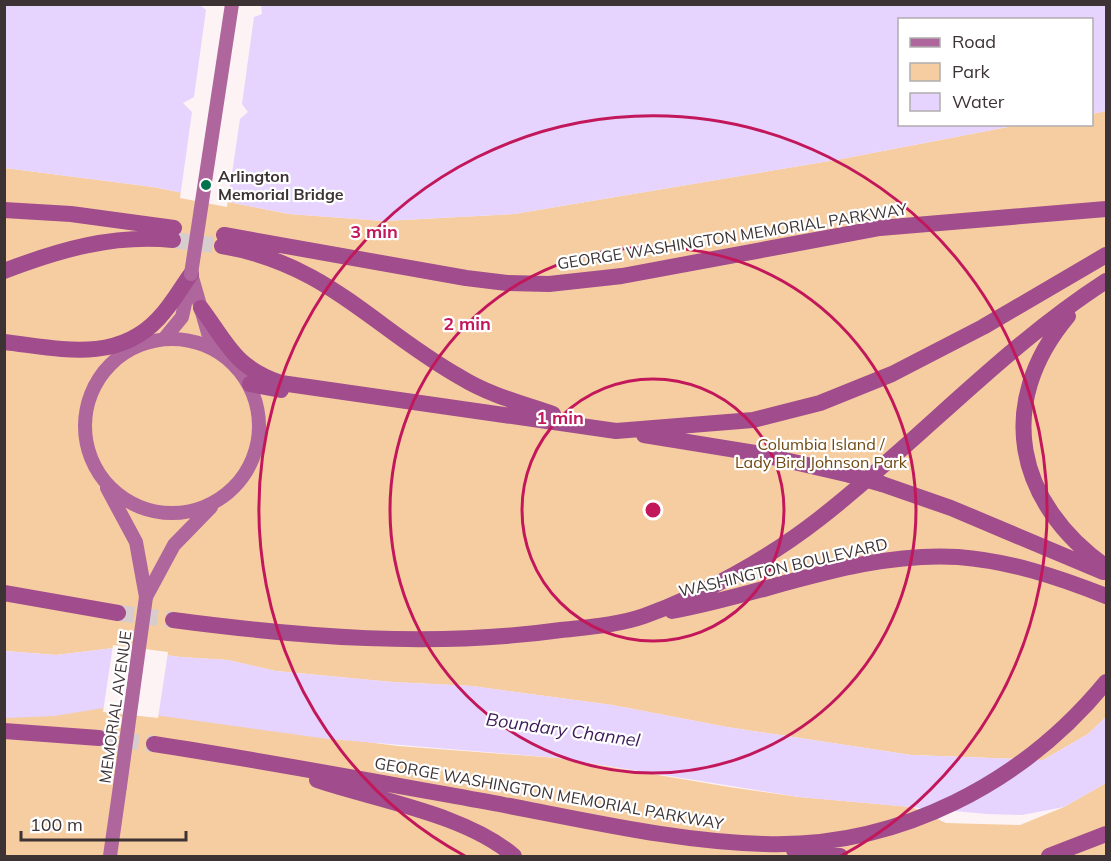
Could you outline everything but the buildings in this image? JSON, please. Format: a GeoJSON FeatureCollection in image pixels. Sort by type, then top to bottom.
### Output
{"type":"FeatureCollection","features":[{"type":"Feature","properties":{"kind":"highway","name":"GEORGE WASHINGTON MEMORIAL PARKWAY"},"geometry":{"type":"LineString","coordinates":[[588,427],[501,397],[460,377],[348,299],[292,265],[223,241],[466,278],[507,283],[549,284],[622,276],[880,228],[1107,209]]}},
{"type":"Feature","properties":{"kind":"highway"},"geometry":{"type":"LineString","coordinates":[[4,210],[71,214],[174,234],[103,241],[57,252],[4,271]]}},
{"type":"Feature","properties":{"kind":"highway"},"geometry":{"type":"LineString","coordinates":[[616,431],[753,420],[835,398],[892,374],[950,345],[1107,255]]}},
{"type":"Feature","properties":{"kind":"highway"},"geometry":{"type":"LineString","coordinates":[[4,342],[62,349],[108,349],[132,340],[163,315],[191,274]]}},
{"type":"Feature","properties":{"kind":"highway"},"geometry":{"type":"LineString","coordinates":[[173,620],[306,635],[425,640],[525,635],[642,616],[691,596],[740,570],[803,531],[1023,343],[1107,281]]}},
{"type":"Feature","properties":{"kind":"highway"},"geometry":{"type":"LineString","coordinates":[[1088,293],[1050,338],[1038,360],[1027,398],[1024,440],[1034,482],[1048,511],[1071,540],[1107,567]]}},
{"type":"Feature","properties":{"kind":"highway"},"geometry":{"type":"LineString","coordinates":[[201,308],[222,342],[250,368],[281,383],[755,453],[882,484],[951,508],[1107,574]]}},
{"type":"Feature","properties":{"kind":"highway"},"geometry":{"type":"LineString","coordinates":[[62,349],[87,358],[127,351]]}},
{"type":"Feature","properties":{"kind":"highway"},"geometry":{"type":"LineString","coordinates":[[250,384],[287,391],[314,389]]}},
{"type":"Feature","properties":{"kind":"highway","name":"WASHINGTON BOULEVARD"},"geometry":{"type":"LineString","coordinates":[[642,616],[693,607],[863,565],[919,558],[957,557],[996,562],[1043,573],[1107,596]]}},
{"type":"Feature","properties":{"kind":"highway"},"geometry":{"type":"LineString","coordinates":[[4,593],[118,612]]}},
{"type":"Feature","properties":{"kind":"highway","name":"GEORGE WASHINGTON MEMORIAL PARKWAY"},"geometry":{"type":"LineString","coordinates":[[154,744],[259,760],[631,828],[712,840],[767,844],[849,837],[918,818],[992,783],[1029,758],[1066,726],[1107,682]]}},
{"type":"Feature","properties":{"kind":"highway"},"geometry":{"type":"LineString","coordinates":[[4,731],[99,738]]}},
{"type":"Feature","properties":{"kind":"highway"},"geometry":{"type":"LineString","coordinates":[[259,760],[468,827],[493,840],[514,856]]}},
{"type":"Feature","properties":{"kind":"highway"},"geometry":{"type":"LineString","coordinates":[[1081,843],[1107,826]]}},
{"type":"Feature","properties":{"kind":"highway"},"geometry":{"type":"LineString","coordinates":[[1049,856],[1107,834]]}},
{"type":"Feature","properties":{"kind":"highway"},"geometry":{"type":"LineString","coordinates":[[767,844],[840,856]]}},
{"type":"Feature","properties":{"kind":"main road"},"geometry":{"type":"LineString","coordinates":[[164,339],[182,316],[191,274],[232,4]]}},
{"type":"Feature","properties":{"kind":"main road"},"geometry":{"type":"LineString","coordinates":[[191,274],[211,339],[250,384],[260,420],[255,456],[242,479],[215,503],[188,510],[156,509],[128,499],[103,481],[86,449],[84,414],[100,379],[127,351],[164,339],[198,344],[228,361]]}},
{"type":"Feature","properties":{"kind":"main road","name":"MEMORIAL AVENUE"},"geometry":{"type":"LineString","coordinates":[[103,481],[132,532],[148,590]]}},
{"type":"Feature","properties":{"kind":"main road","name":"MEMORIAL AVENUE"},"geometry":{"type":"LineString","coordinates":[[110,856],[148,590],[179,538],[215,503]]}},
{"type":"Feature","properties":{"kind":"green space","name":"Columbia Island / Lady Bird Johnson Park"},"geometry":{"type":"Polygon","coordinates":[[[1106,111],[1106,717],[1088,734],[1043,760],[911,755],[727,727],[612,705],[472,686],[392,682],[276,671],[228,660],[180,657],[114,648],[56,655],[5,651],[5,168],[153,187],[289,214],[384,221],[514,214],[841,159],[1013,126],[1093,126],[1093,114],[1106,111]]]}},
{"type":"Feature","properties":{"kind":"green space"},"geometry":{"type":"Polygon","coordinates":[[[5,704],[104,708],[398,746],[558,758],[799,797],[912,807],[946,823],[1020,825],[1064,807],[1106,783],[1106,856],[5,856],[5,704]]]}},
{"type":"Feature","properties":{"kind":"water"},"geometry":{"type":"Polygon","coordinates":[[[4,5],[1106,5],[1106,111],[1093,114],[1093,18],[898,18],[898,126],[1013,126],[841,159],[514,214],[384,221],[289,214],[153,187],[5,168],[4,5]]]}},
{"type":"Feature","properties":{"kind":"water","name":"Boundary Channel"},"geometry":{"type":"Polygon","coordinates":[[[114,648],[180,657],[228,660],[276,671],[392,682],[472,686],[612,705],[727,727],[911,755],[1043,760],[1088,734],[1106,717],[1106,783],[1064,807],[1022,815],[987,814],[799,797],[558,758],[328,739],[104,708],[54,716],[5,718],[5,651],[56,655],[114,648]]]}},
{"type":"Feature","properties":{"kind":"pier","name":"Arlington Memorial Bridge"},"geometry":{"type":"Polygon","coordinates":[[[261,4],[262,14],[254,17],[242,104],[248,112],[240,119],[227,207],[180,198],[192,112],[183,103],[194,97],[206,10],[200,5],[261,4]]]}},
{"type":"Feature","properties":{"kind":"pier"},"geometry":{"type":"Polygon","coordinates":[[[113,645],[168,652],[158,718],[103,712],[113,645]]]}},
{"type":"Feature","properties":{"kind":"tunnel"},"geometry":{"type":"LineString","coordinates":[[173,240],[222,246]]}},
{"type":"Feature","properties":{"kind":"tunnel"},"geometry":{"type":"LineString","coordinates":[[118,613],[173,620]]}},
{"type":"Feature","properties":{"kind":"tunnel"},"geometry":{"type":"LineString","coordinates":[[99,738],[154,744]]}},
{"type":"Feature","properties":{"kind":"place","name":"Arlington Memorial Bridge"},"geometry":{"type":"Point","coordinates":[206,185]}}]}
